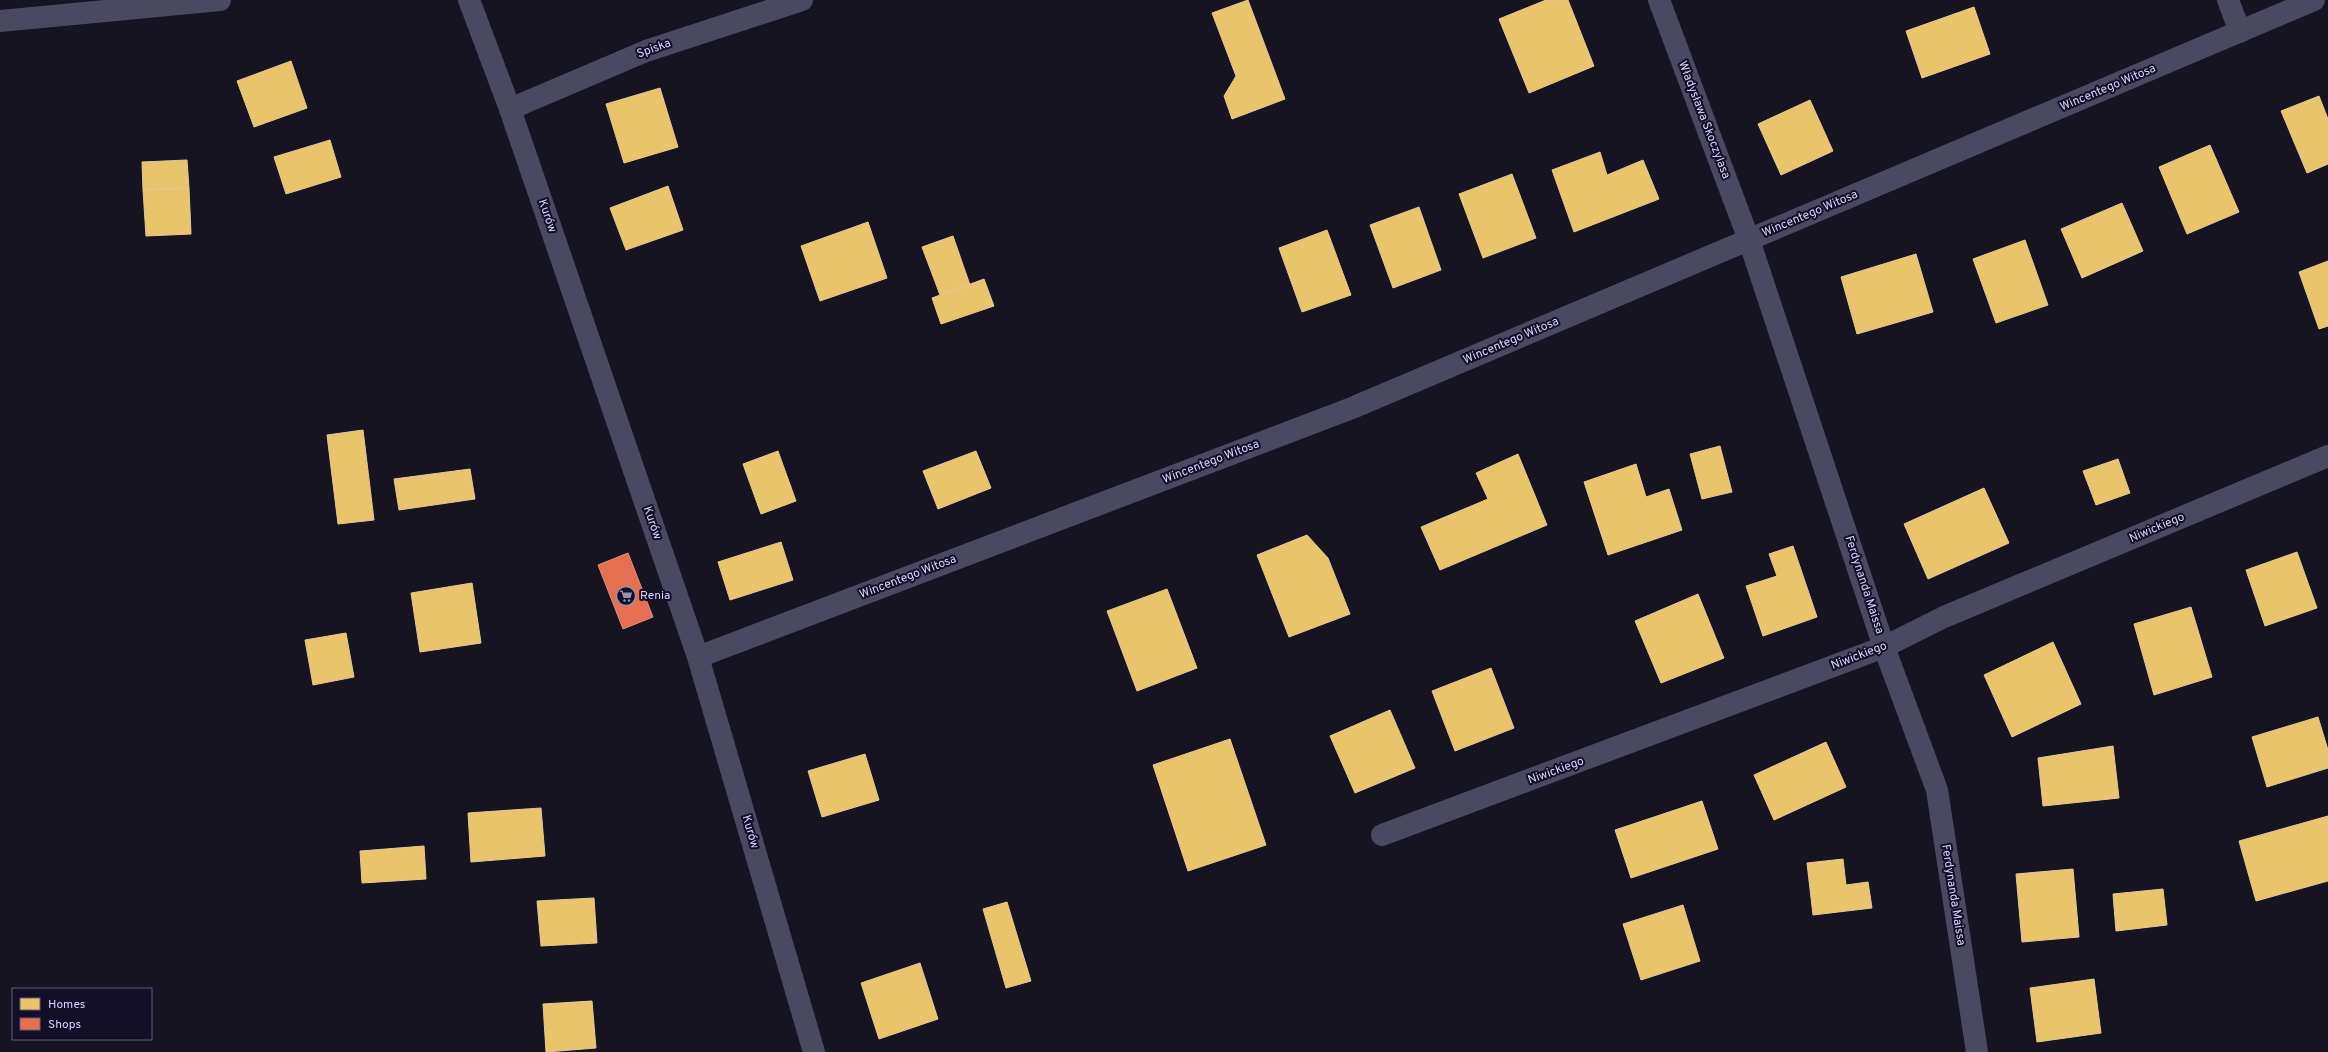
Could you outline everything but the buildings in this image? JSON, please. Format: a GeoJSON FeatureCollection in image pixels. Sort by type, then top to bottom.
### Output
{"type":"FeatureCollection","features":[{"type":"Feature","properties":{"kind":"street"},"geometry":{"type":"LineString","coordinates":[[0,21],[220,0]]}},
{"type":"Feature","properties":{"kind":"street","name":"Kurów"},"geometry":{"type":"LineString","coordinates":[[469,0],[510,109],[698,657],[814,1052]]}},
{"type":"Feature","properties":{"kind":"street","name":"Władysława Skoczylasa"},"geometry":{"type":"LineString","coordinates":[[1659,0],[1749,240]]}},
{"type":"Feature","properties":{"kind":"street"},"geometry":{"type":"LineString","coordinates":[[2228,0],[2240,32]]}},
{"type":"Feature","properties":{"kind":"street","name":"Wincentego Witosa"},"geometry":{"type":"LineString","coordinates":[[698,657],[1352,408],[2314,0]]}},
{"type":"Feature","properties":{"kind":"street","name":"Spiska"},"geometry":{"type":"LineString","coordinates":[[510,109],[646,51],[790,2]]}},
{"type":"Feature","properties":{"kind":"street","name":"Ferdynanda Maissa"},"geometry":{"type":"LineString","coordinates":[[1749,240],[1884,647],[1937,790],[1977,1052]]}},
{"type":"Feature","properties":{"kind":"street","name":"Niwickiego"},"geometry":{"type":"LineString","coordinates":[[1382,835],[1884,647],[1944,617],[2328,456]]}},
{"type":"Feature","properties":{"kind":"place","name":"Renia"},"geometry":{"type":"Point","coordinates":[626,596]}}]}
